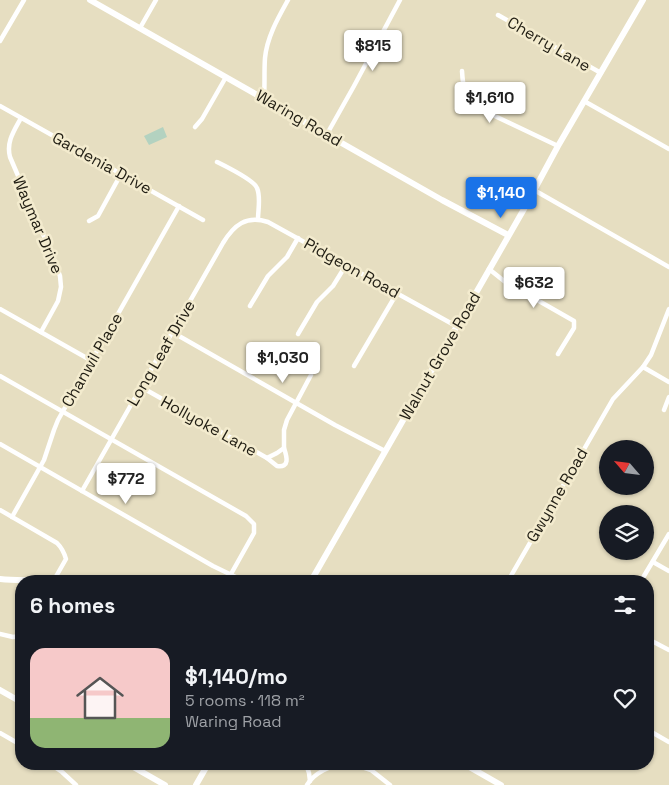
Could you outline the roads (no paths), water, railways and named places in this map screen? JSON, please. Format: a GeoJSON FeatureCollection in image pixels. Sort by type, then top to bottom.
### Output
{"type":"FeatureCollection","features":[{"type":"Feature","properties":{"kind":"main road","name":"Waring Road"},"geometry":{"type":"LineString","coordinates":[[90,0],[508,236]]}},
{"type":"Feature","properties":{"kind":"main road","name":"Walnut Grove Road"},"geometry":{"type":"LineString","coordinates":[[314,575],[643,0]]}},
{"type":"Feature","properties":{"kind":"main road"},"geometry":{"type":"LineString","coordinates":[[0,579],[15,580]]}},
{"type":"Feature","properties":{"kind":"main road"},"geometry":{"type":"LineString","coordinates":[[0,690],[15,699]]}},
{"type":"Feature","properties":{"kind":"main road"},"geometry":{"type":"LineString","coordinates":[[139,770],[166,785]]}},
{"type":"Feature","properties":{"kind":"main road"},"geometry":{"type":"LineString","coordinates":[[196,785],[205,770]]}},
{"type":"Feature","properties":{"kind":"main road"},"geometry":{"type":"LineString","coordinates":[[475,770],[501,785]]}},
{"type":"Feature","properties":{"kind":"street"},"geometry":{"type":"LineString","coordinates":[[0,42],[24,0]]}},
{"type":"Feature","properties":{"kind":"street"},"geometry":{"type":"LineString","coordinates":[[140,28],[156,0]]}},
{"type":"Feature","properties":{"kind":"street"},"geometry":{"type":"LineString","coordinates":[[264,98],[267,45],[273,28],[288,0]]}},
{"type":"Feature","properties":{"kind":"street"},"geometry":{"type":"LineString","coordinates":[[327,134],[400,0]]}},
{"type":"Feature","properties":{"kind":"street","name":"Cherry Lane"},"geometry":{"type":"LineString","coordinates":[[498,14],[601,73]]}},
{"type":"Feature","properties":{"kind":"street"},"geometry":{"type":"LineString","coordinates":[[462,71],[464,89],[470,101],[478,108],[558,146]]}},
{"type":"Feature","properties":{"kind":"street"},"geometry":{"type":"LineString","coordinates":[[195,126],[202,120],[226,77]]}},
{"type":"Feature","properties":{"kind":"street"},"geometry":{"type":"LineString","coordinates":[[584,101],[669,149]]}},
{"type":"Feature","properties":{"kind":"street","name":"Gardenia Drive"},"geometry":{"type":"LineString","coordinates":[[0,106],[203,220]]}},
{"type":"Feature","properties":{"kind":"street","name":"Waymar Drive"},"geometry":{"type":"LineString","coordinates":[[21,118],[10,140],[10,157],[56,262],[61,280],[58,301],[41,332]]}},
{"type":"Feature","properties":{"kind":"street"},"geometry":{"type":"LineString","coordinates":[[217,162],[256,186],[258,193],[258,219]]}},
{"type":"Feature","properties":{"kind":"street"},"geometry":{"type":"LineString","coordinates":[[89,221],[98,216],[121,174]]}},
{"type":"Feature","properties":{"kind":"street"},"geometry":{"type":"LineString","coordinates":[[534,190],[669,268]]}},
{"type":"Feature","properties":{"kind":"street","name":"Chanwil Place"},"geometry":{"type":"LineString","coordinates":[[12,517],[46,456],[54,430],[63,412],[179,206]]}},
{"type":"Feature","properties":{"kind":"street","name":"Long Leaf Drive"},"geometry":{"type":"LineString","coordinates":[[82,491],[228,236],[236,226],[245,221],[258,219]]}},
{"type":"Feature","properties":{"kind":"street","name":"Pidgeon Road"},"geometry":{"type":"LineString","coordinates":[[258,219],[268,222],[298,238],[456,326]]}},
{"type":"Feature","properties":{"kind":"street"},"geometry":{"type":"LineString","coordinates":[[250,306],[268,276],[287,257],[298,238]]}},
{"type":"Feature","properties":{"kind":"street"},"geometry":{"type":"LineString","coordinates":[[298,334],[317,302],[336,283],[346,265]]}},
{"type":"Feature","properties":{"kind":"street"},"geometry":{"type":"LineString","coordinates":[[489,269],[504,281],[574,321],[574,328],[558,354]]}},
{"type":"Feature","properties":{"kind":"street"},"geometry":{"type":"LineString","coordinates":[[354,366],[396,293]]}},
{"type":"Feature","properties":{"kind":"street"},"geometry":{"type":"LineString","coordinates":[[0,308],[92,361]]}},
{"type":"Feature","properties":{"kind":"street","name":"Gwynne Road"},"geometry":{"type":"LineString","coordinates":[[511,575],[613,398],[643,367],[651,355],[669,309]]}},
{"type":"Feature","properties":{"kind":"street"},"geometry":{"type":"LineString","coordinates":[[172,332],[385,451]]}},
{"type":"Feature","properties":{"kind":"street"},"geometry":{"type":"LineString","coordinates":[[643,367],[669,382]]}},
{"type":"Feature","properties":{"kind":"street"},"geometry":{"type":"LineString","coordinates":[[267,458],[277,466],[285,465],[287,460],[284,448],[285,424],[311,375]]}},
{"type":"Feature","properties":{"kind":"street"},"geometry":{"type":"LineString","coordinates":[[0,376],[246,516],[254,524],[254,533],[231,574],[213,566],[0,444]]}},
{"type":"Feature","properties":{"kind":"street","name":"Hollyoke Lane"},"geometry":{"type":"LineString","coordinates":[[141,388],[267,458],[284,448]]}},
{"type":"Feature","properties":{"kind":"street"},"geometry":{"type":"LineString","coordinates":[[664,410],[669,397]]}},
{"type":"Feature","properties":{"kind":"street"},"geometry":{"type":"LineString","coordinates":[[0,510],[62,547],[66,559],[57,575]]}},
{"type":"Feature","properties":{"kind":"street"},"geometry":{"type":"LineString","coordinates":[[645,575],[669,534]]}},
{"type":"Feature","properties":{"kind":"street"},"geometry":{"type":"LineString","coordinates":[[653,562],[669,571]]}},
{"type":"Feature","properties":{"kind":"street"},"geometry":{"type":"LineString","coordinates":[[0,634],[15,637]]}},
{"type":"Feature","properties":{"kind":"street"},"geometry":{"type":"LineString","coordinates":[[654,642],[669,650]]}},
{"type":"Feature","properties":{"kind":"street"},"geometry":{"type":"LineString","coordinates":[[0,733],[15,742]]}},
{"type":"Feature","properties":{"kind":"street"},"geometry":{"type":"LineString","coordinates":[[654,733],[669,742]]}},
{"type":"Feature","properties":{"kind":"street"},"geometry":{"type":"LineString","coordinates":[[59,770],[76,785]]}},
{"type":"Feature","properties":{"kind":"street"},"geometry":{"type":"LineString","coordinates":[[309,770],[309,783]]}},
{"type":"Feature","properties":{"kind":"street"},"geometry":{"type":"LineString","coordinates":[[309,783],[327,770]]}},
{"type":"Feature","properties":{"kind":"street"},"geometry":{"type":"LineString","coordinates":[[372,770],[390,785]]}}]}
